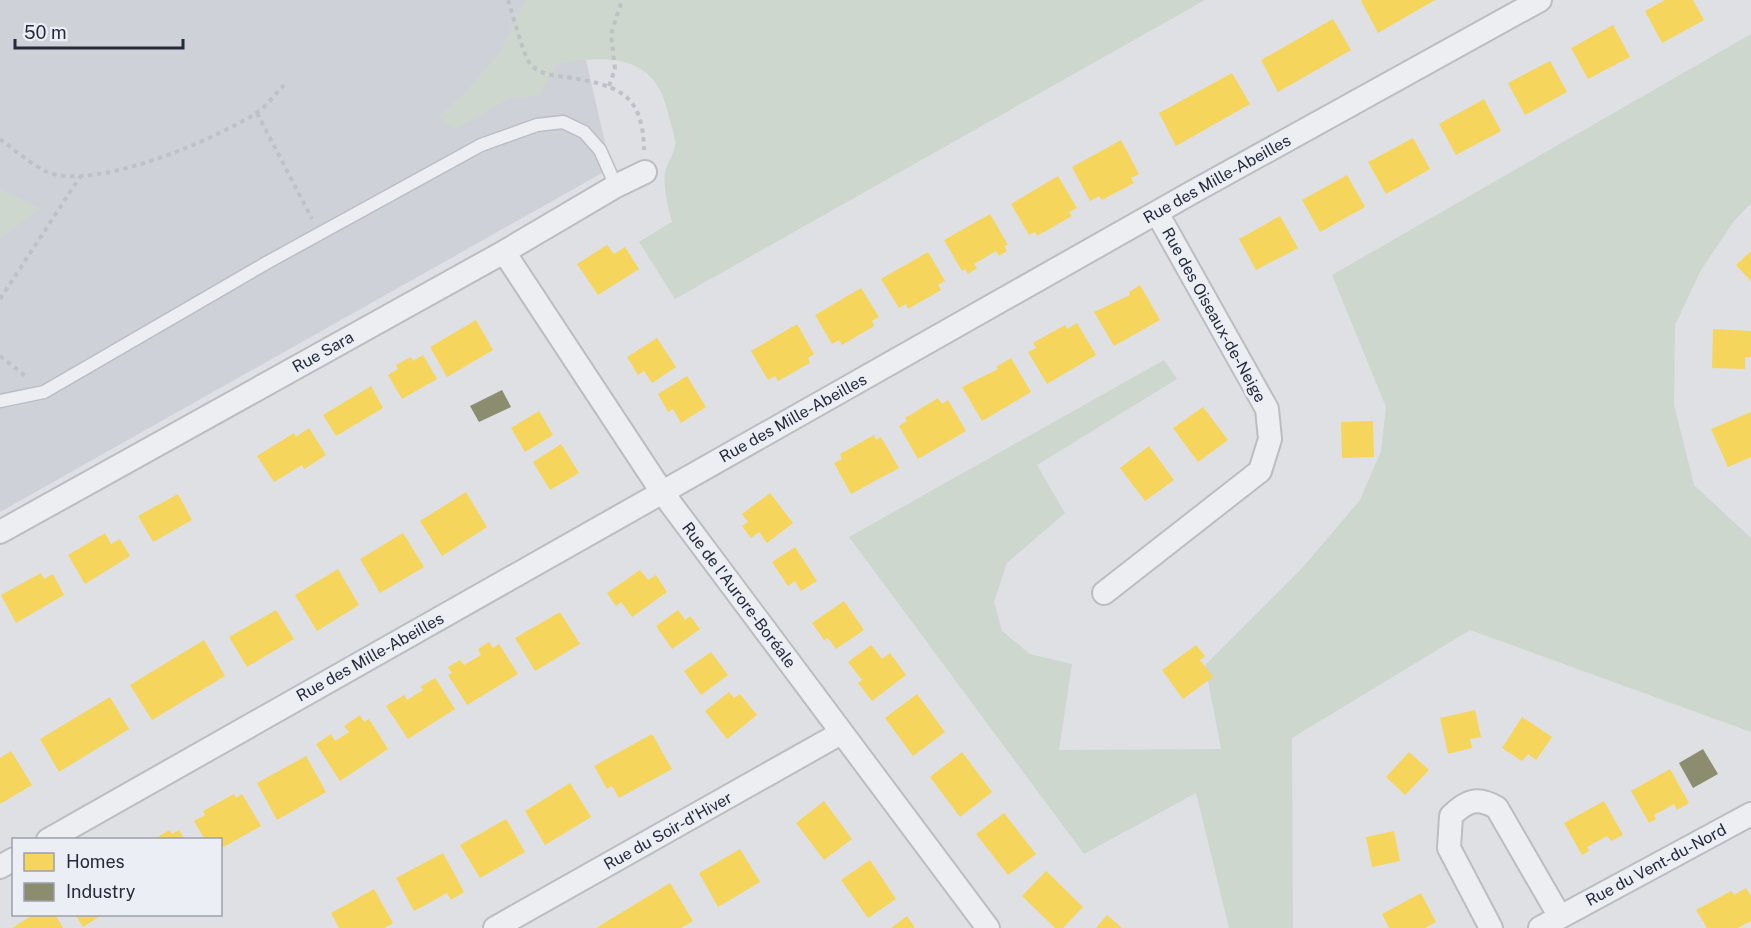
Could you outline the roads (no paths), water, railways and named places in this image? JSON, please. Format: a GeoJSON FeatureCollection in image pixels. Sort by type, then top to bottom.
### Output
{"type":"FeatureCollection","features":[{"type":"Feature","properties":{"kind":"street","name":"Rue des Mille-Abeilles"},"geometry":{"type":"LineString","coordinates":[[52,838],[1157,213],[1540,0]]}},
{"type":"Feature","properties":{"kind":"street","name":"Rue Sara"},"geometry":{"type":"LineString","coordinates":[[0,532],[504,252],[616,186],[645,172]]}},
{"type":"Feature","properties":{"kind":"street","name":"Rue des Oiseaux-de-Neige"},"geometry":{"type":"LineString","coordinates":[[1104,593],[1260,471],[1270,439],[1267,409],[1157,213]]}},
{"type":"Feature","properties":{"kind":"street","name":"Rue de l'Aurore-Boréale"},"geometry":{"type":"LineString","coordinates":[[504,252],[662,492],[988,928]]}},
{"type":"Feature","properties":{"kind":"street","name":"Rue du Soir-d'Hiver"},"geometry":{"type":"LineString","coordinates":[[495,928],[841,734]]}},
{"type":"Feature","properties":{"kind":"street"},"geometry":{"type":"LineString","coordinates":[[1491,928],[1449,848],[1450,816],[1472,800],[1484,800],[1497,808],[1560,917]]}},
{"type":"Feature","properties":{"kind":"street","name":"Rue du Vent-du-Nord"},"geometry":{"type":"LineString","coordinates":[[1540,928],[1751,813]]}},
{"type":"Feature","properties":{"kind":"lane"},"geometry":{"type":"LineString","coordinates":[[0,401],[44,392],[319,234],[481,145],[537,125],[563,123],[584,132],[600,150],[616,186]]}}]}
